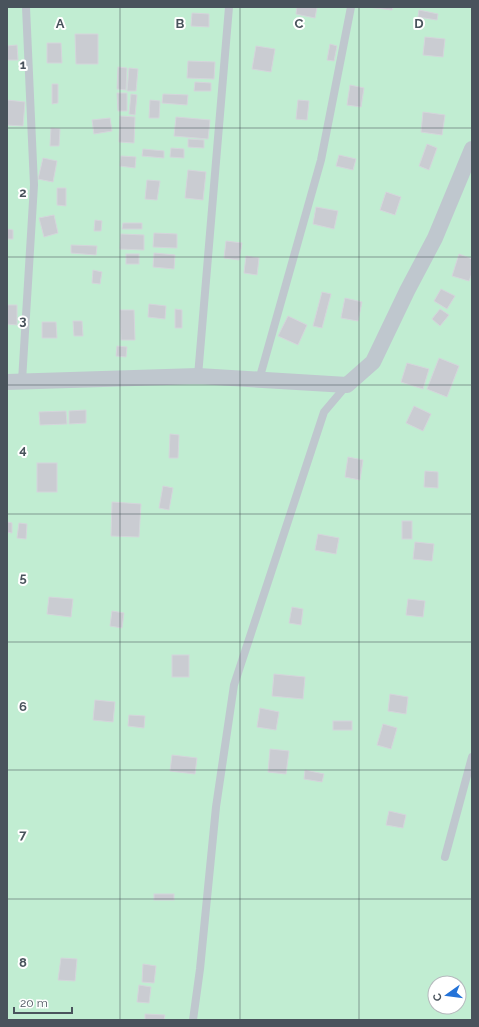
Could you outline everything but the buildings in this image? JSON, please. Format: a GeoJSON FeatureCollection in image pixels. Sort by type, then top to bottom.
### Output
{"type":"FeatureCollection","features":[{"type":"Feature","properties":{"kind":"street"},"geometry":{"type":"LineString","coordinates":[[14,381],[198,376],[347,385],[373,362],[407,291],[435,238],[472,149]]}},
{"type":"Feature","properties":{"kind":"lane"},"geometry":{"type":"LineString","coordinates":[[14,381],[34,185],[26,7]]}},
{"type":"Feature","properties":{"kind":"lane"},"geometry":{"type":"LineString","coordinates":[[198,376],[229,7]]}},
{"type":"Feature","properties":{"kind":"lane"},"geometry":{"type":"LineString","coordinates":[[259,380],[321,160],[350,7]]}},
{"type":"Feature","properties":{"kind":"lane"},"geometry":{"type":"LineString","coordinates":[[193,1020],[200,969],[216,807],[234,685],[324,412],[347,385]]}},
{"type":"Feature","properties":{"kind":"lane"},"geometry":{"type":"LineString","coordinates":[[446,857],[472,757]]}},
{"type":"Feature","properties":{"kind":"green space"},"geometry":{"type":"Polygon","coordinates":[[[7,7],[472,7],[472,1020],[7,1020],[7,7]]]}}]}
